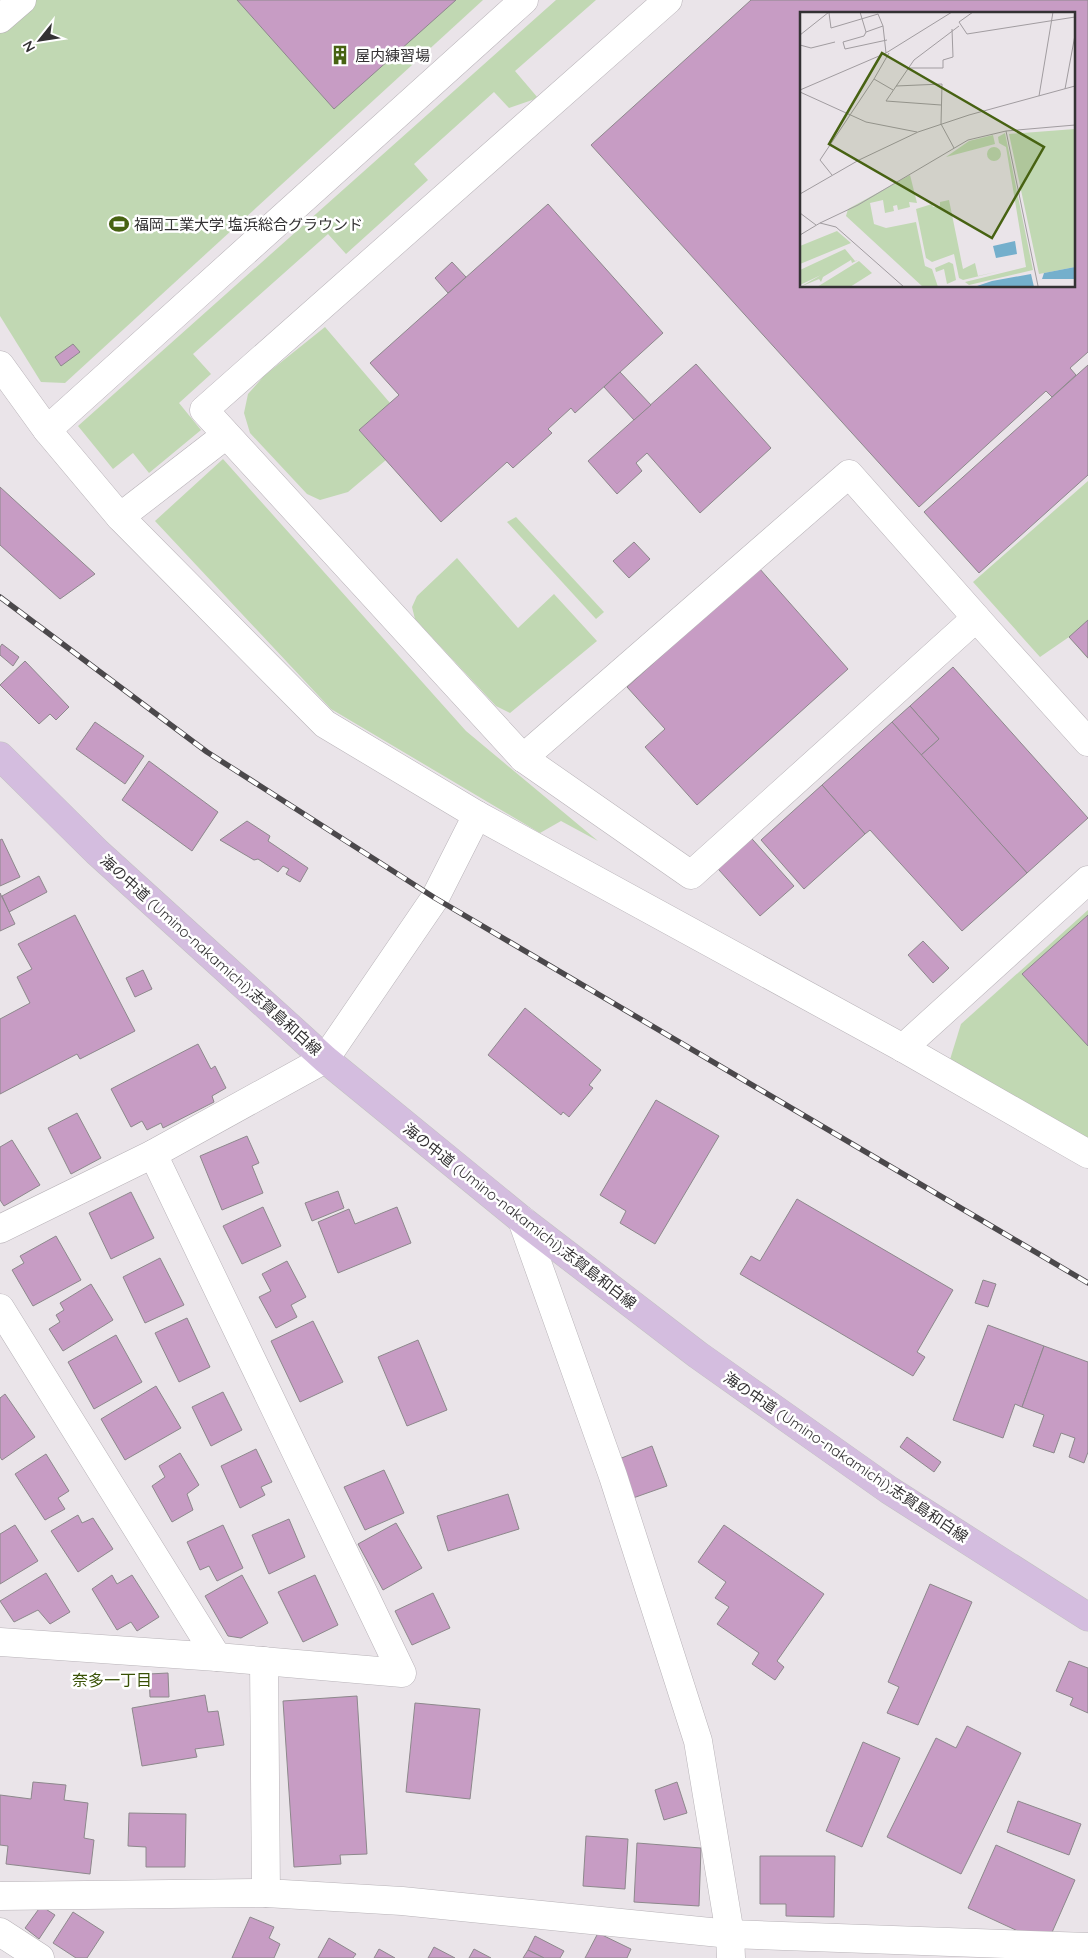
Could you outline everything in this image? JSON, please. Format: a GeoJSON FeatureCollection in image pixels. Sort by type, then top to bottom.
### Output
{"type":"FeatureCollection","features":[{"type":"Feature","properties":{"kind":"main road","name":"海の中道 (Umino-nakamichi);志賀島和白線"},"geometry":{"type":"LineString","coordinates":[[0,756],[97,852],[325,1059],[522,1220],[698,1355],[890,1490],[1088,1617]]}},
{"type":"Feature","properties":{"kind":"street"},"geometry":{"type":"LineString","coordinates":[[0,19],[22,0]]}},
{"type":"Feature","properties":{"kind":"street"},"geometry":{"type":"LineString","coordinates":[[48,430],[524,0]]}},
{"type":"Feature","properties":{"kind":"street"},"geometry":{"type":"LineString","coordinates":[[668,0],[204,410],[522,758],[691,875],[976,618]]}},
{"type":"Feature","properties":{"kind":"street"},"geometry":{"type":"LineString","coordinates":[[0,365],[48,430],[120,517],[325,724],[477,815],[903,1048],[1088,1154]]}},
{"type":"Feature","properties":{"kind":"street"},"geometry":{"type":"LineString","coordinates":[[120,517],[226,434]]}},
{"type":"Feature","properties":{"kind":"street"},"geometry":{"type":"LineString","coordinates":[[522,758],[849,474],[1088,742]]}},
{"type":"Feature","properties":{"kind":"street"},"geometry":{"type":"LineString","coordinates":[[0,1229],[153,1154],[325,1059],[435,898],[477,815]]}},
{"type":"Feature","properties":{"kind":"street"},"geometry":{"type":"LineString","coordinates":[[903,1048],[1088,880]]}},
{"type":"Feature","properties":{"kind":"street"},"geometry":{"type":"LineString","coordinates":[[0,1642],[217,1657],[402,1673],[153,1154]]}},
{"type":"Feature","properties":{"kind":"street"},"geometry":{"type":"LineString","coordinates":[[522,1220],[614,1476],[698,1741],[730,1946]]}},
{"type":"Feature","properties":{"kind":"street"},"geometry":{"type":"LineString","coordinates":[[0,1308],[217,1657]]}},
{"type":"Feature","properties":{"kind":"street"},"geometry":{"type":"LineString","coordinates":[[264,1661],[266,1893]]}},
{"type":"Feature","properties":{"kind":"street"},"geometry":{"type":"LineString","coordinates":[[0,1896],[266,1893],[402,1901],[730,1946],[1088,1947]]}},
{"type":"Feature","properties":{"kind":"street"},"geometry":{"type":"LineString","coordinates":[[0,1932],[40,1958]]}},
{"type":"Feature","properties":{"kind":"green space","name":"福岡工業大学 塩浜総合グラウンド"},"geometry":{"type":"Polygon","coordinates":[[[0,0],[483,0],[65,383],[41,382],[0,316],[0,0]]]}},
{"type":"Feature","properties":{"kind":"green space"},"geometry":{"type":"Polygon","coordinates":[[[556,0],[596,0],[515,71],[538,98],[509,108],[494,92],[414,164],[428,180],[346,254],[328,234],[193,354],[211,374],[179,403],[201,430],[149,473],[133,453],[113,469],[78,426],[556,0]]]}},
{"type":"Feature","properties":{"kind":"green space"},"geometry":{"type":"Polygon","coordinates":[[[325,327],[390,403],[359,430],[386,460],[348,492],[320,500],[307,494],[250,433],[244,413],[248,394],[265,375],[325,327]]]}},
{"type":"Feature","properties":{"kind":"green space"},"geometry":{"type":"Polygon","coordinates":[[[223,459],[466,731],[598,841],[561,821],[540,833],[331,709],[155,521],[223,459]]]}},
{"type":"Feature","properties":{"kind":"green space"},"geometry":{"type":"Polygon","coordinates":[[[1088,481],[1088,659],[1069,637],[1040,657],[973,582],[1088,481]]]}},
{"type":"Feature","properties":{"kind":"green space"},"geometry":{"type":"Polygon","coordinates":[[[516,517],[604,612],[596,619],[507,522],[516,517]]]}},
{"type":"Feature","properties":{"kind":"green space"},"geometry":{"type":"Polygon","coordinates":[[[457,558],[518,628],[554,594],[597,641],[510,713],[496,706],[415,619],[412,607],[417,596],[457,558]]]}},
{"type":"Feature","properties":{"kind":"green space"},"geometry":{"type":"Polygon","coordinates":[[[1088,910],[1088,1144],[948,1066],[961,1024],[1088,910]]]}},
{"type":"Feature","properties":{"kind":"building","name":"屋内練習場"},"geometry":{"type":"Polygon","coordinates":[[[237,0],[456,0],[334,109],[237,0]]]}},
{"type":"Feature","properties":{"kind":"building"},"geometry":{"type":"Polygon","coordinates":[[[751,0],[1088,0],[1088,352],[1070,368],[1076,375],[1052,397],[1046,391],[919,507],[591,145],[751,0]]]}},
{"type":"Feature","properties":{"kind":"building"},"geometry":{"type":"Polygon","coordinates":[[[548,204],[663,333],[575,413],[571,408],[548,429],[552,433],[513,468],[507,462],[441,522],[359,430],[399,395],[370,363],[548,204]]]}},
{"type":"Feature","properties":{"kind":"building"},"geometry":{"type":"Polygon","coordinates":[[[452,262],[466,277],[448,293],[435,278],[452,262]]]}},
{"type":"Feature","properties":{"kind":"building"},"geometry":{"type":"Polygon","coordinates":[[[73,344],[80,352],[61,366],[55,357],[73,344]]]}},
{"type":"Feature","properties":{"kind":"building"},"geometry":{"type":"Polygon","coordinates":[[[696,364],[771,448],[700,513],[647,453],[636,463],[642,471],[617,494],[588,461],[696,364]]]}},
{"type":"Feature","properties":{"kind":"building"},"geometry":{"type":"Polygon","coordinates":[[[1088,365],[1088,475],[979,573],[924,512],[1088,365]]]}},
{"type":"Feature","properties":{"kind":"building"},"geometry":{"type":"Polygon","coordinates":[[[620,372],[651,405],[634,420],[604,387],[620,372]]]}},
{"type":"Feature","properties":{"kind":"building"},"geometry":{"type":"Polygon","coordinates":[[[0,487],[95,574],[60,599],[0,545],[0,487]]]}},
{"type":"Feature","properties":{"kind":"building"},"geometry":{"type":"Polygon","coordinates":[[[634,542],[650,559],[629,578],[613,561],[634,542]]]}},
{"type":"Feature","properties":{"kind":"building"},"geometry":{"type":"Polygon","coordinates":[[[759,568],[848,669],[697,805],[645,747],[665,729],[627,687],[759,568]]]}},
{"type":"Feature","properties":{"kind":"building"},"geometry":{"type":"Polygon","coordinates":[[[1088,620],[1088,658],[1069,637],[1088,620]]]}},
{"type":"Feature","properties":{"kind":"building"},"geometry":{"type":"Polygon","coordinates":[[[2,644],[19,657],[13,666],[0,655],[2,644]]]}},
{"type":"Feature","properties":{"kind":"building"},"geometry":{"type":"Polygon","coordinates":[[[25,661],[69,707],[56,720],[50,714],[39,724],[0,685],[25,661]]]}},
{"type":"Feature","properties":{"kind":"building"},"geometry":{"type":"Polygon","coordinates":[[[953,667],[1088,818],[1027,873],[921,755],[939,739],[910,706],[953,667]]]}},
{"type":"Feature","properties":{"kind":"building"},"geometry":{"type":"Polygon","coordinates":[[[910,706],[939,739],[921,755],[892,722],[910,706]]]}},
{"type":"Feature","properties":{"kind":"building"},"geometry":{"type":"Polygon","coordinates":[[[95,722],[144,756],[125,784],[76,749],[95,722]]]}},
{"type":"Feature","properties":{"kind":"building"},"geometry":{"type":"Polygon","coordinates":[[[892,722],[1027,873],[962,931],[870,830],[865,834],[822,785],[892,722]]]}},
{"type":"Feature","properties":{"kind":"building"},"geometry":{"type":"Polygon","coordinates":[[[149,761],[218,812],[192,851],[122,800],[149,761]]]}},
{"type":"Feature","properties":{"kind":"building"},"geometry":{"type":"Polygon","coordinates":[[[822,785],[865,834],[804,889],[761,840],[822,785]]]}},
{"type":"Feature","properties":{"kind":"building"},"geometry":{"type":"Polygon","coordinates":[[[247,821],[270,836],[268,841],[308,868],[300,882],[286,874],[289,869],[283,866],[278,872],[258,859],[254,860],[220,840],[247,821]]]}},
{"type":"Feature","properties":{"kind":"building"},"geometry":{"type":"Polygon","coordinates":[[[745,831],[794,886],[760,916],[711,861],[745,831]]]}},
{"type":"Feature","properties":{"kind":"building"},"geometry":{"type":"Polygon","coordinates":[[[2,839],[20,877],[0,886],[0,840],[2,839]]]}},
{"type":"Feature","properties":{"kind":"building"},"geometry":{"type":"Polygon","coordinates":[[[39,876],[47,892],[9,912],[2,896],[39,876]]]}},
{"type":"Feature","properties":{"kind":"building"},"geometry":{"type":"Polygon","coordinates":[[[0,893],[15,924],[0,931],[0,893]]]}},
{"type":"Feature","properties":{"kind":"building"},"geometry":{"type":"Polygon","coordinates":[[[75,915],[135,1031],[80,1059],[77,1054],[0,1094],[0,1019],[30,1003],[17,977],[32,969],[18,944],[75,915]]]}},
{"type":"Feature","properties":{"kind":"building"},"geometry":{"type":"Polygon","coordinates":[[[1088,915],[1088,1046],[1022,974],[1088,915]]]}},
{"type":"Feature","properties":{"kind":"building"},"geometry":{"type":"Polygon","coordinates":[[[923,941],[949,968],[933,983],[908,955],[923,941]]]}},
{"type":"Feature","properties":{"kind":"building"},"geometry":{"type":"Polygon","coordinates":[[[143,970],[152,989],[135,997],[126,978],[143,970]]]}},
{"type":"Feature","properties":{"kind":"building"},"geometry":{"type":"Polygon","coordinates":[[[525,1008],[601,1070],[589,1085],[593,1088],[569,1117],[563,1112],[561,1115],[488,1055],[525,1008]]]}},
{"type":"Feature","properties":{"kind":"building"},"geometry":{"type":"Polygon","coordinates":[[[198,1044],[211,1069],[215,1066],[226,1088],[212,1096],[214,1102],[163,1128],[161,1123],[147,1130],[142,1121],[131,1127],[111,1089],[198,1044]]]}},
{"type":"Feature","properties":{"kind":"building"},"geometry":{"type":"Polygon","coordinates":[[[656,1100],[719,1136],[655,1244],[620,1223],[626,1211],[600,1195],[656,1100]]]}},
{"type":"Feature","properties":{"kind":"building"},"geometry":{"type":"Polygon","coordinates":[[[77,1113],[101,1158],[71,1174],[48,1128],[77,1113]]]}},
{"type":"Feature","properties":{"kind":"building"},"geometry":{"type":"Polygon","coordinates":[[[247,1136],[259,1163],[252,1166],[263,1193],[222,1210],[200,1156],[247,1136]]]}},
{"type":"Feature","properties":{"kind":"building"},"geometry":{"type":"Polygon","coordinates":[[[12,1140],[40,1185],[4,1206],[0,1200],[0,1147],[12,1140]]]}},
{"type":"Feature","properties":{"kind":"building"},"geometry":{"type":"Polygon","coordinates":[[[338,1191],[344,1208],[312,1221],[305,1203],[338,1191]]]}},
{"type":"Feature","properties":{"kind":"building"},"geometry":{"type":"Polygon","coordinates":[[[131,1192],[154,1238],[111,1259],[89,1213],[131,1192]]]}},
{"type":"Feature","properties":{"kind":"building"},"geometry":{"type":"Polygon","coordinates":[[[797,1199],[953,1290],[917,1352],[925,1357],[913,1376],[740,1274],[751,1256],[760,1261],[797,1199]]]}},
{"type":"Feature","properties":{"kind":"building"},"geometry":{"type":"Polygon","coordinates":[[[263,1207],[281,1246],[242,1264],[223,1226],[263,1207]]]}},
{"type":"Feature","properties":{"kind":"building"},"geometry":{"type":"Polygon","coordinates":[[[397,1207],[411,1243],[338,1273],[318,1222],[349,1209],[355,1224],[397,1207]]]}},
{"type":"Feature","properties":{"kind":"building"},"geometry":{"type":"Polygon","coordinates":[[[56,1236],[81,1280],[33,1306],[12,1270],[24,1263],[20,1256],[56,1236]]]}},
{"type":"Feature","properties":{"kind":"building"},"geometry":{"type":"Polygon","coordinates":[[[160,1258],[184,1305],[145,1323],[123,1277],[160,1258]]]}},
{"type":"Feature","properties":{"kind":"building"},"geometry":{"type":"Polygon","coordinates":[[[287,1261],[306,1297],[291,1305],[297,1317],[276,1328],[259,1297],[271,1291],[262,1274],[287,1261]]]}},
{"type":"Feature","properties":{"kind":"building"},"geometry":{"type":"Polygon","coordinates":[[[983,1280],[996,1284],[988,1307],[975,1303],[983,1280]]]}},
{"type":"Feature","properties":{"kind":"building"},"geometry":{"type":"Polygon","coordinates":[[[91,1284],[113,1320],[63,1351],[49,1329],[60,1322],[56,1315],[64,1310],[60,1303],[91,1284]]]}},
{"type":"Feature","properties":{"kind":"building"},"geometry":{"type":"Polygon","coordinates":[[[187,1318],[210,1367],[179,1382],[155,1333],[187,1318]]]}},
{"type":"Feature","properties":{"kind":"building"},"geometry":{"type":"Polygon","coordinates":[[[313,1321],[343,1382],[300,1402],[271,1341],[313,1321]]]}},
{"type":"Feature","properties":{"kind":"building"},"geometry":{"type":"Polygon","coordinates":[[[988,1325],[1044,1346],[1022,1407],[1015,1404],[1003,1438],[953,1420],[988,1325]]]}},
{"type":"Feature","properties":{"kind":"building"},"geometry":{"type":"Polygon","coordinates":[[[116,1335],[142,1382],[94,1409],[68,1362],[116,1335]]]}},
{"type":"Feature","properties":{"kind":"building"},"geometry":{"type":"Polygon","coordinates":[[[418,1340],[447,1410],[407,1426],[378,1357],[418,1340]]]}},
{"type":"Feature","properties":{"kind":"building"},"geometry":{"type":"Polygon","coordinates":[[[1044,1346],[1088,1362],[1088,1452],[1084,1463],[1069,1457],[1075,1438],[1061,1433],[1054,1453],[1033,1446],[1044,1415],[1022,1407],[1044,1346]]]}},
{"type":"Feature","properties":{"kind":"building"},"geometry":{"type":"Polygon","coordinates":[[[156,1386],[181,1428],[125,1460],[101,1419],[156,1386]]]}},
{"type":"Feature","properties":{"kind":"building"},"geometry":{"type":"Polygon","coordinates":[[[223,1392],[242,1430],[211,1446],[192,1407],[223,1392]]]}},
{"type":"Feature","properties":{"kind":"building"},"geometry":{"type":"Polygon","coordinates":[[[5,1394],[35,1437],[2,1460],[0,1457],[0,1398],[5,1394]]]}},
{"type":"Feature","properties":{"kind":"building"},"geometry":{"type":"Polygon","coordinates":[[[907,1437],[941,1462],[934,1472],[900,1447],[907,1437]]]}},
{"type":"Feature","properties":{"kind":"building"},"geometry":{"type":"Polygon","coordinates":[[[652,1446],[667,1486],[633,1498],[619,1459],[652,1446]]]}},
{"type":"Feature","properties":{"kind":"building"},"geometry":{"type":"Polygon","coordinates":[[[256,1449],[272,1482],[261,1487],[265,1495],[240,1508],[221,1466],[256,1449]]]}},
{"type":"Feature","properties":{"kind":"building"},"geometry":{"type":"Polygon","coordinates":[[[180,1453],[199,1485],[187,1494],[193,1510],[172,1522],[152,1486],[165,1477],[159,1466],[180,1453]]]}},
{"type":"Feature","properties":{"kind":"building"},"geometry":{"type":"Polygon","coordinates":[[[46,1454],[69,1491],[58,1498],[65,1509],[45,1520],[15,1474],[46,1454]]]}},
{"type":"Feature","properties":{"kind":"building"},"geometry":{"type":"Polygon","coordinates":[[[384,1470],[404,1513],[365,1530],[344,1487],[384,1470]]]}},
{"type":"Feature","properties":{"kind":"building"},"geometry":{"type":"Polygon","coordinates":[[[508,1494],[519,1529],[448,1551],[437,1516],[508,1494]]]}},
{"type":"Feature","properties":{"kind":"building"},"geometry":{"type":"Polygon","coordinates":[[[78,1515],[82,1523],[93,1518],[113,1549],[78,1572],[51,1531],[78,1515]]]}},
{"type":"Feature","properties":{"kind":"building"},"geometry":{"type":"Polygon","coordinates":[[[289,1519],[305,1557],[269,1574],[252,1535],[289,1519]]]}},
{"type":"Feature","properties":{"kind":"building"},"geometry":{"type":"Polygon","coordinates":[[[396,1523],[422,1568],[383,1590],[358,1544],[396,1523]]]}},
{"type":"Feature","properties":{"kind":"building"},"geometry":{"type":"Polygon","coordinates":[[[15,1525],[38,1561],[0,1584],[0,1534],[15,1525]]]}},
{"type":"Feature","properties":{"kind":"building"},"geometry":{"type":"Polygon","coordinates":[[[223,1525],[243,1568],[217,1581],[209,1566],[200,1570],[187,1542],[223,1525]]]}},
{"type":"Feature","properties":{"kind":"building"},"geometry":{"type":"Polygon","coordinates":[[[724,1525],[824,1594],[777,1661],[784,1667],[775,1680],[752,1664],[759,1653],[717,1624],[729,1607],[715,1598],[726,1582],[698,1562],[724,1525]]]}},
{"type":"Feature","properties":{"kind":"building"},"geometry":{"type":"Polygon","coordinates":[[[46,1573],[70,1612],[50,1624],[38,1610],[14,1622],[0,1601],[46,1573]]]}},
{"type":"Feature","properties":{"kind":"building"},"geometry":{"type":"Polygon","coordinates":[[[112,1575],[117,1584],[132,1575],[159,1617],[137,1631],[131,1622],[117,1630],[92,1589],[112,1575]]]}},
{"type":"Feature","properties":{"kind":"building"},"geometry":{"type":"Polygon","coordinates":[[[242,1575],[268,1623],[241,1638],[228,1636],[205,1596],[242,1575]]]}},
{"type":"Feature","properties":{"kind":"building"},"geometry":{"type":"Polygon","coordinates":[[[315,1575],[338,1625],[303,1642],[278,1592],[315,1575]]]}},
{"type":"Feature","properties":{"kind":"building"},"geometry":{"type":"Polygon","coordinates":[[[930,1584],[972,1602],[918,1725],[887,1713],[899,1687],[888,1682],[930,1584]]]}},
{"type":"Feature","properties":{"kind":"building"},"geometry":{"type":"Polygon","coordinates":[[[433,1593],[450,1628],[412,1645],[395,1611],[433,1593]]]}},
{"type":"Feature","properties":{"kind":"building"},"geometry":{"type":"Polygon","coordinates":[[[1069,1661],[1088,1668],[1088,1713],[1070,1705],[1073,1698],[1056,1691],[1069,1661]]]}},
{"type":"Feature","properties":{"kind":"building"},"geometry":{"type":"Polygon","coordinates":[[[168,1673],[169,1697],[150,1697],[149,1674],[168,1673]]]}},
{"type":"Feature","properties":{"kind":"building"},"geometry":{"type":"Polygon","coordinates":[[[205,1695],[208,1712],[218,1711],[224,1745],[195,1749],[197,1757],[142,1766],[132,1708],[205,1695]]]}},
{"type":"Feature","properties":{"kind":"building"},"geometry":{"type":"Polygon","coordinates":[[[357,1696],[367,1854],[340,1855],[341,1864],[294,1867],[283,1701],[357,1696]]]}},
{"type":"Feature","properties":{"kind":"building"},"geometry":{"type":"Polygon","coordinates":[[[415,1703],[480,1709],[470,1799],[406,1792],[415,1703]]]}},
{"type":"Feature","properties":{"kind":"building"},"geometry":{"type":"Polygon","coordinates":[[[967,1726],[1021,1753],[961,1874],[887,1837],[936,1738],[956,1748],[967,1726]]]}},
{"type":"Feature","properties":{"kind":"building"},"geometry":{"type":"Polygon","coordinates":[[[863,1742],[900,1758],[862,1847],[826,1831],[863,1742]]]}},
{"type":"Feature","properties":{"kind":"building"},"geometry":{"type":"Polygon","coordinates":[[[33,1782],[66,1785],[64,1800],[88,1803],[84,1838],[94,1840],[90,1874],[6,1864],[8,1846],[0,1845],[0,1795],[31,1799],[33,1782]]]}},
{"type":"Feature","properties":{"kind":"building"},"geometry":{"type":"Polygon","coordinates":[[[677,1782],[687,1813],[664,1820],[655,1790],[677,1782]]]}},
{"type":"Feature","properties":{"kind":"building"},"geometry":{"type":"Polygon","coordinates":[[[1018,1801],[1081,1824],[1069,1855],[1007,1832],[1018,1801]]]}},
{"type":"Feature","properties":{"kind":"building"},"geometry":{"type":"Polygon","coordinates":[[[129,1813],[186,1814],[185,1867],[146,1867],[146,1847],[128,1846],[129,1813]]]}},
{"type":"Feature","properties":{"kind":"building"},"geometry":{"type":"Polygon","coordinates":[[[586,1836],[628,1839],[625,1889],[583,1886],[586,1836]]]}},
{"type":"Feature","properties":{"kind":"building"},"geometry":{"type":"Polygon","coordinates":[[[637,1843],[701,1848],[699,1906],[634,1902],[637,1843]]]}},
{"type":"Feature","properties":{"kind":"building"},"geometry":{"type":"Polygon","coordinates":[[[996,1845],[1075,1880],[1050,1937],[1033,1938],[968,1908],[996,1845]]]}},
{"type":"Feature","properties":{"kind":"building"},"geometry":{"type":"Polygon","coordinates":[[[760,1856],[835,1856],[834,1917],[786,1916],[786,1904],[760,1904],[760,1856]]]}},
{"type":"Feature","properties":{"kind":"building"},"geometry":{"type":"Polygon","coordinates":[[[41,1906],[55,1915],[39,1939],[25,1928],[41,1906]]]}},
{"type":"Feature","properties":{"kind":"building"},"geometry":{"type":"Polygon","coordinates":[[[73,1912],[104,1932],[87,1958],[76,1958],[53,1943],[73,1912]]]}},
{"type":"Feature","properties":{"kind":"building"},"geometry":{"type":"Polygon","coordinates":[[[250,1917],[274,1927],[269,1938],[280,1944],[274,1958],[232,1958],[250,1917]]]}},
{"type":"Feature","properties":{"kind":"building"},"geometry":{"type":"Polygon","coordinates":[[[598,1933],[631,1949],[627,1958],[585,1958],[598,1933]]]}},
{"type":"Feature","properties":{"kind":"building"},"geometry":{"type":"Polygon","coordinates":[[[535,1936],[564,1951],[560,1958],[544,1958],[528,1950],[535,1936]]]}},
{"type":"Feature","properties":{"kind":"building"},"geometry":{"type":"Polygon","coordinates":[[[329,1938],[356,1954],[353,1958],[318,1958],[329,1938]]]}},
{"type":"Feature","properties":{"kind":"building"},"geometry":{"type":"Polygon","coordinates":[[[434,1947],[455,1958],[428,1958],[434,1947]]]}},
{"type":"Feature","properties":{"kind":"building"},"geometry":{"type":"Polygon","coordinates":[[[379,1949],[395,1958],[374,1958],[379,1949]]]}},
{"type":"Feature","properties":{"kind":"building"},"geometry":{"type":"Polygon","coordinates":[[[474,1949],[491,1958],[469,1958],[474,1949]]]}},
{"type":"Feature","properties":{"kind":"building"},"geometry":{"type":"Polygon","coordinates":[[[528,1950],[544,1958],[523,1958],[528,1950]]]}},
{"type":"Feature","properties":{"kind":"railway"},"geometry":{"type":"LineString","coordinates":[[0,597],[207,752],[435,898],[1088,1283]]}},
{"type":"Feature","properties":{"kind":"place","name":"屋内練習場"},"geometry":{"type":"Point","coordinates":[340,55]}},
{"type":"Feature","properties":{"kind":"place","name":"福岡工業大学 塩浜総合グラウンド"},"geometry":{"type":"Point","coordinates":[119,224]}},
{"type":"Feature","properties":{"kind":"district","name":"奈多一丁目"},"geometry":{"type":"Point","coordinates":[112,1680]}}]}
